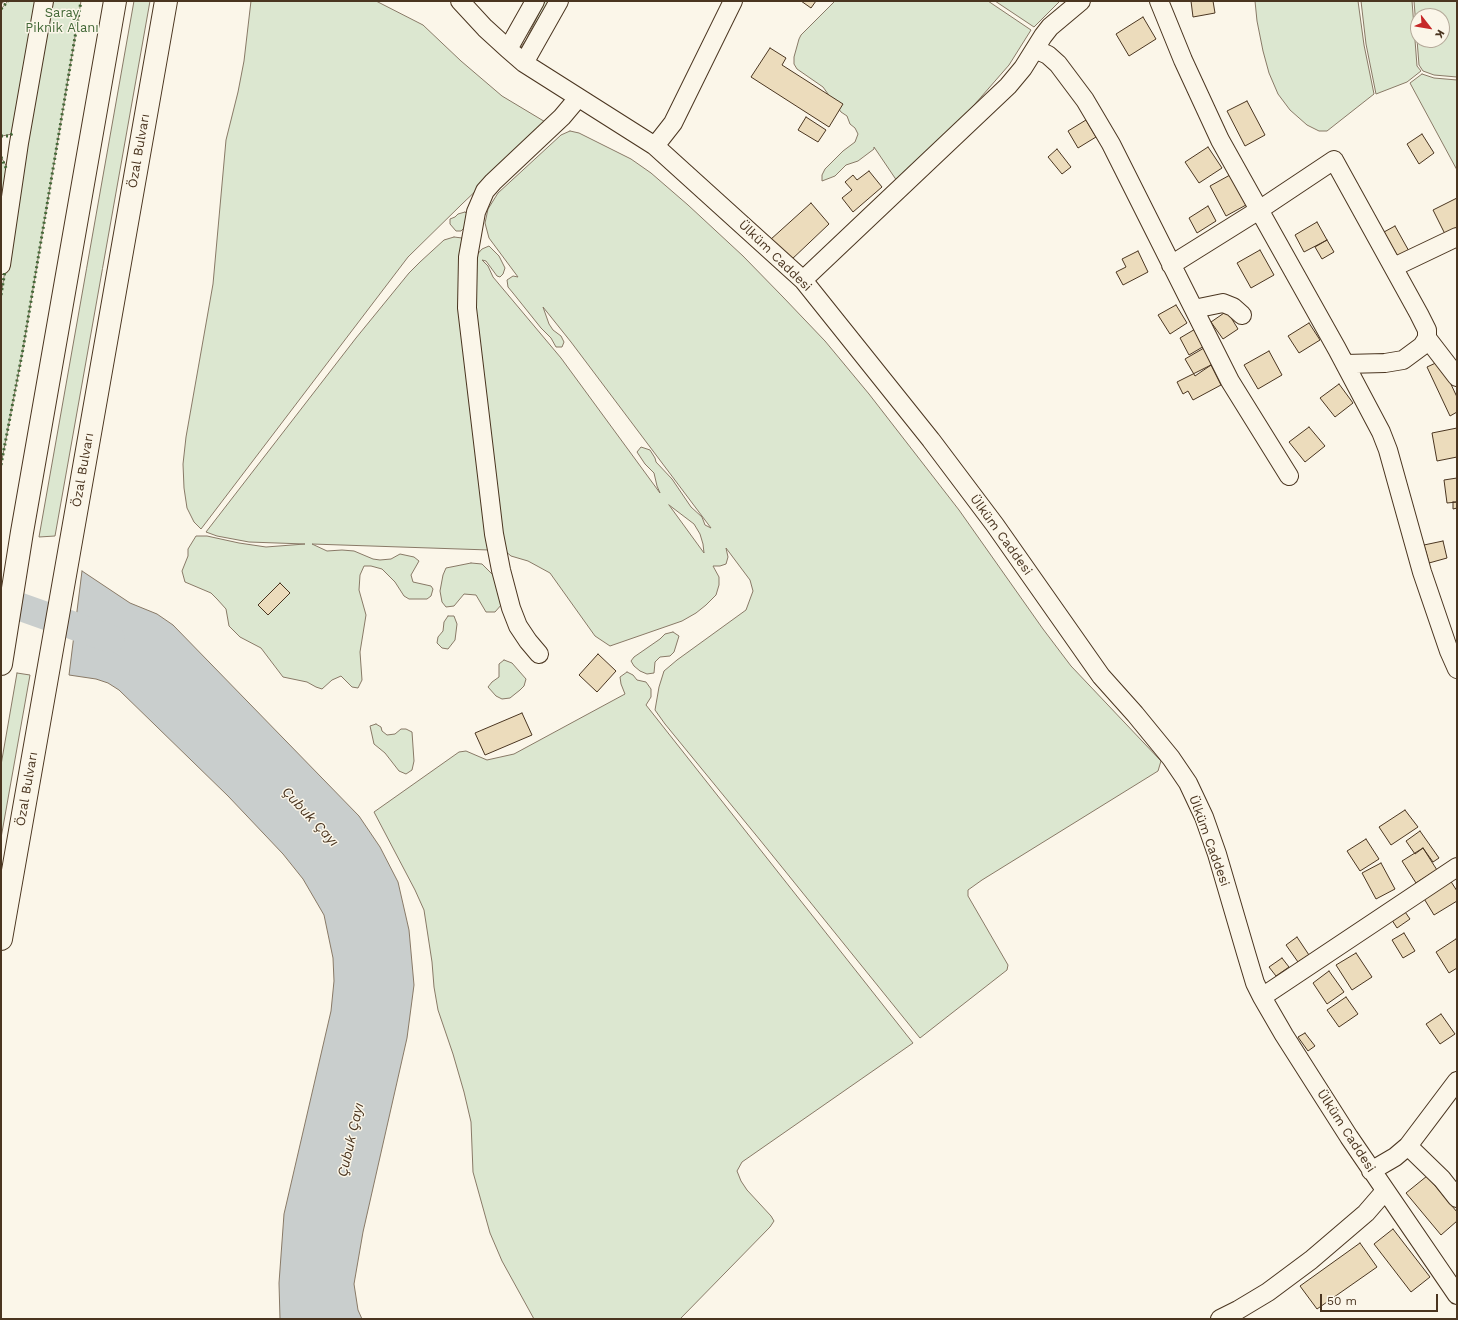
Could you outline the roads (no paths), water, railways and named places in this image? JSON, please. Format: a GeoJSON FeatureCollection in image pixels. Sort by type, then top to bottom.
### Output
{"type":"FeatureCollection","features":[{"type":"Feature","properties":{"kind":"highway"},"geometry":{"type":"LineString","coordinates":[[1,663],[22,532],[114,1]]}},
{"type":"Feature","properties":{"kind":"highway","name":"Özal Bulvarı"},"geometry":{"type":"LineString","coordinates":[[1,939],[166,1]]}},
{"type":"Feature","properties":{"kind":"street"},"geometry":{"type":"LineString","coordinates":[[1,265],[19,143],[44,1]]}},
{"type":"Feature","properties":{"kind":"street","name":"Ülküm Caddesi"},"geometry":{"type":"LineString","coordinates":[[460,1],[485,28],[524,63],[655,146],[803,280],[931,440],[995,525],[1101,676],[1171,758],[1188,783],[1204,818],[1217,854],[1255,983],[1262,997],[1288,1042],[1371,1171],[1457,1295]]}},
{"type":"Feature","properties":{"kind":"street"},"geometry":{"type":"LineString","coordinates":[[508,49],[535,1]]}},
{"type":"Feature","properties":{"kind":"street"},"geometry":{"type":"LineString","coordinates":[[524,63],[559,1]]}},
{"type":"Feature","properties":{"kind":"street"},"geometry":{"type":"LineString","coordinates":[[655,146],[673,123],[733,1]]}},
{"type":"Feature","properties":{"kind":"street"},"geometry":{"type":"LineString","coordinates":[[803,280],[1008,86],[1023,68],[1050,27],[1081,1]]}},
{"type":"Feature","properties":{"kind":"street"},"geometry":{"type":"LineString","coordinates":[[1159,1],[1183,60],[1220,140],[1345,364],[1381,432],[1388,450],[1422,572],[1449,651],[1457,669]]}},
{"type":"Feature","properties":{"kind":"street"},"geometry":{"type":"LineString","coordinates":[[1035,49],[1048,55],[1058,64],[1085,100],[1111,144],[1230,380],[1289,476]]}},
{"type":"Feature","properties":{"kind":"street"},"geometry":{"type":"LineString","coordinates":[[539,654],[518,626],[511,608],[501,570],[494,534],[467,308],[468,257],[476,212],[486,191],[493,182],[562,117],[578,98]]}},
{"type":"Feature","properties":{"kind":"street"},"geometry":{"type":"LineString","coordinates":[[1171,265],[1259,210],[1334,160],[1394,267],[1427,330],[1426,338],[1422,346],[1404,360],[1385,363],[1345,364]]}},
{"type":"Feature","properties":{"kind":"street"},"geometry":{"type":"LineString","coordinates":[[1394,267],[1457,237]]}},
{"type":"Feature","properties":{"kind":"street"},"geometry":{"type":"LineString","coordinates":[[1194,309],[1223,303],[1232,307],[1242,315]]}},
{"type":"Feature","properties":{"kind":"street"},"geometry":{"type":"LineString","coordinates":[[1426,338],[1457,377]]}},
{"type":"Feature","properties":{"kind":"street"},"geometry":{"type":"LineString","coordinates":[[1262,997],[1457,867]]}},
{"type":"Feature","properties":{"kind":"street"},"geometry":{"type":"LineString","coordinates":[[1371,1171],[1395,1157],[1408,1146],[1457,1081]]}},
{"type":"Feature","properties":{"kind":"street"},"geometry":{"type":"LineString","coordinates":[[1408,1146],[1442,1179],[1457,1198]]}},
{"type":"Feature","properties":{"kind":"street"},"geometry":{"type":"LineString","coordinates":[[1220,1319],[1268,1292],[1311,1260],[1366,1213],[1385,1191]]}},
{"type":"Feature","properties":{"kind":"water"},"geometry":{"type":"Polygon","coordinates":[[[82,571],[130,603],[157,614],[173,625],[359,816],[380,847],[398,882],[409,930],[414,985],[407,1038],[363,1232],[354,1284],[358,1310],[362,1319],[280,1319],[279,1283],[284,1214],[331,1011],[334,981],[333,958],[324,915],[303,879],[283,854],[228,796],[119,690],[108,683],[96,679],[69,675],[82,571]]]}},
{"type":"Feature","properties":{"kind":"waterway","name":"Çubuk Çayı"},"geometry":{"type":"LineString","coordinates":[[1,600],[111,639]]}},
{"type":"Feature","properties":{"kind":"park label","name":"Saray Piknik Alanı"},"geometry":{"type":"Point","coordinates":[62,20]}}]}
